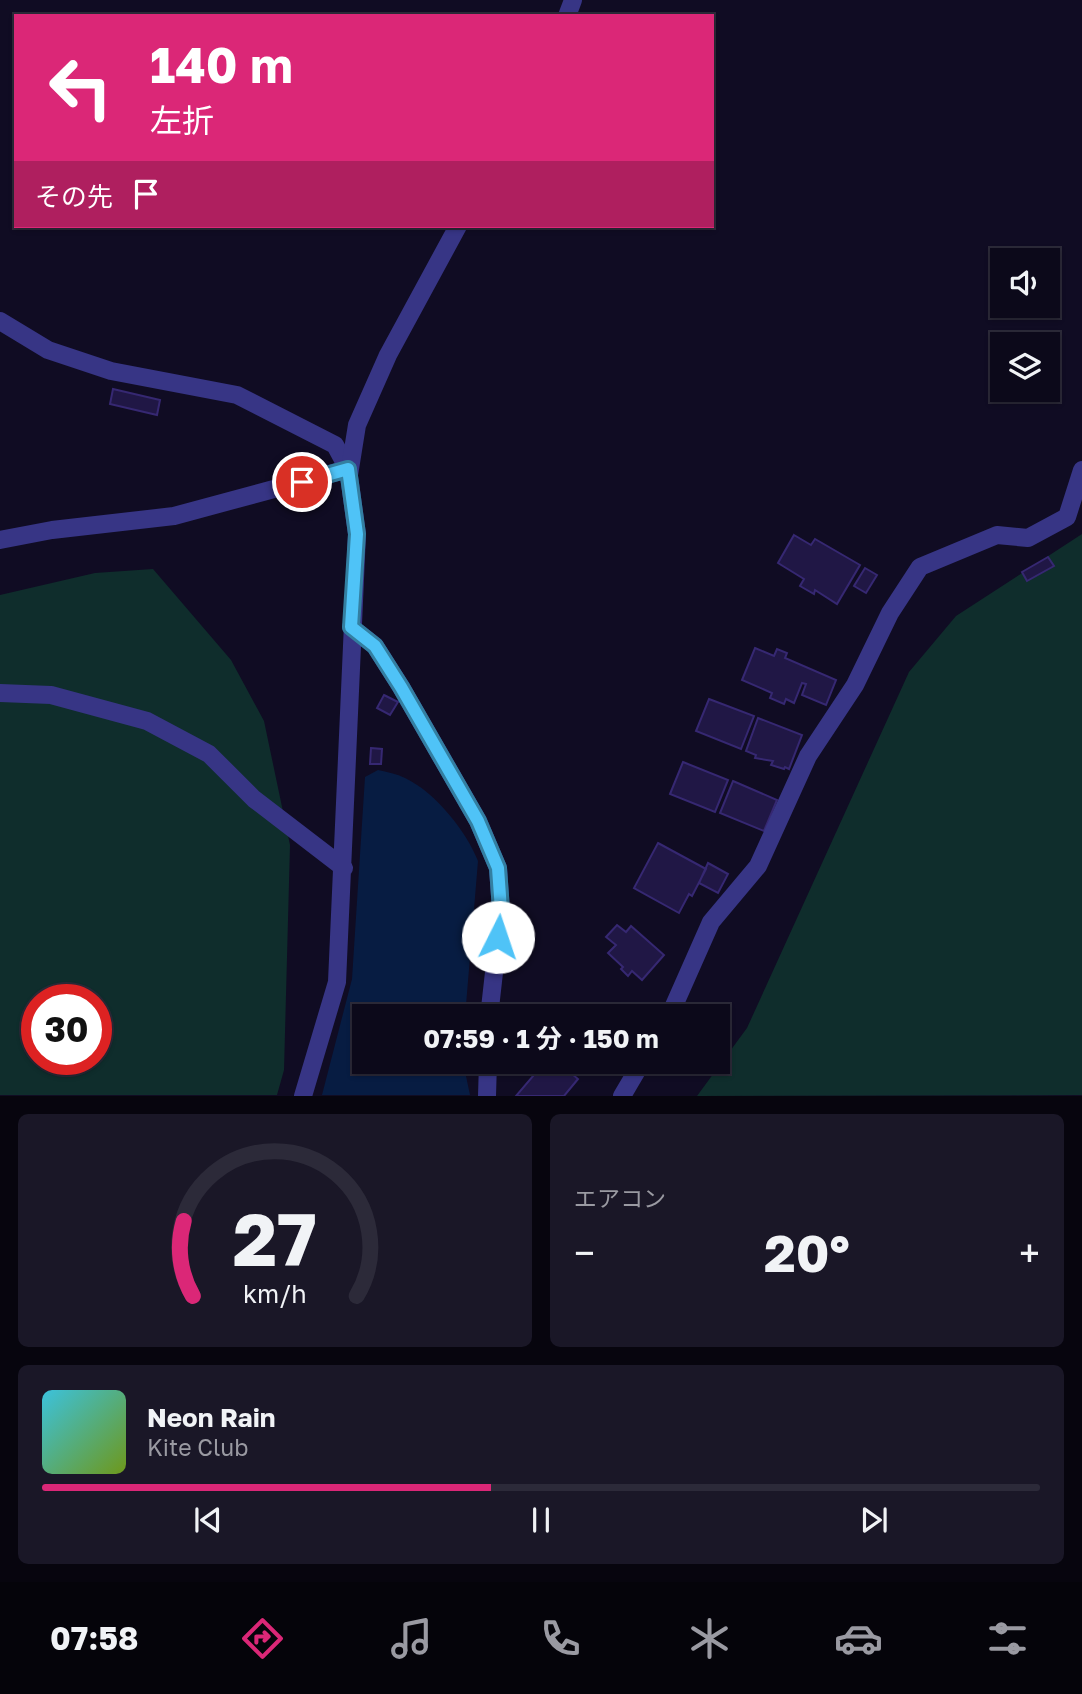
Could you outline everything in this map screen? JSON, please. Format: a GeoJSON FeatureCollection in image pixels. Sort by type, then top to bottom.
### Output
{"type":"FeatureCollection","features":[{"type":"Feature","properties":{"kind":"street"},"geometry":{"type":"LineString","coordinates":[[348,472],[357,425],[387,355],[457,228]]}},
{"type":"Feature","properties":{"kind":"street"},"geometry":{"type":"LineString","coordinates":[[0,321],[48,351],[111,371],[237,395],[335,445],[348,472],[357,534],[337,982],[303,1096]]}},
{"type":"Feature","properties":{"kind":"street"},"geometry":{"type":"LineString","coordinates":[[675,1004],[711,922],[758,866],[808,756],[855,685],[890,613],[920,567],[998,534],[1028,538],[1067,517],[1082,470]]}},
{"type":"Feature","properties":{"kind":"street"},"geometry":{"type":"LineString","coordinates":[[0,540],[52,530],[174,516],[348,472]]}},
{"type":"Feature","properties":{"kind":"street"},"geometry":{"type":"LineString","coordinates":[[351,627],[375,646],[401,687],[478,821],[498,868],[501,910],[490,1004]]}},
{"type":"Feature","properties":{"kind":"street"},"geometry":{"type":"LineString","coordinates":[[0,693],[51,695],[147,721],[209,754],[254,799],[344,868]]}},
{"type":"Feature","properties":{"kind":"street"},"geometry":{"type":"LineString","coordinates":[[487,1096],[488,1074]]}},
{"type":"Feature","properties":{"kind":"street"},"geometry":{"type":"LineString","coordinates":[[622,1096],[635,1074]]}},
{"type":"Feature","properties":{"kind":"green space"},"geometry":{"type":"Polygon","coordinates":[[[1082,534],[1082,1095],[697,1096],[713,1074],[730,1074],[730,1051],[747,1028],[909,672],[956,616],[1082,534]]]}},
{"type":"Feature","properties":{"kind":"green space"},"geometry":{"type":"Polygon","coordinates":[[[153,569],[231,660],[264,721],[290,845],[284,1070],[277,1095],[0,1095],[0,595],[95,573],[153,569]]]}},
{"type":"Feature","properties":{"kind":"water"},"geometry":{"type":"Polygon","coordinates":[[[378,770],[395,774],[416,784],[449,814],[478,861],[466,1004],[352,1004],[352,1074],[466,1074],[470,1095],[322,1095],[352,979],[365,777],[378,770]]]}},
{"type":"Feature","properties":{"kind":"building"},"geometry":{"type":"Polygon","coordinates":[[[113,389],[160,400],[157,415],[110,404],[113,389]]]}},
{"type":"Feature","properties":{"kind":"building"},"geometry":{"type":"Polygon","coordinates":[[[794,535],[811,545],[815,539],[860,565],[837,604],[815,590],[814,594],[800,586],[804,579],[778,563],[794,535]]]}},
{"type":"Feature","properties":{"kind":"building"},"geometry":{"type":"Polygon","coordinates":[[[1048,557],[1054,566],[1027,581],[1022,572],[1048,557]]]}},
{"type":"Feature","properties":{"kind":"building"},"geometry":{"type":"Polygon","coordinates":[[[865,568],[877,575],[866,593],[854,586],[865,568]]]}},
{"type":"Feature","properties":{"kind":"building"},"geometry":{"type":"Polygon","coordinates":[[[755,648],[774,656],[777,649],[787,653],[785,658],[836,680],[826,705],[802,695],[806,684],[802,683],[794,703],[786,699],[784,704],[770,698],[772,693],[742,680],[755,648]]]}},
{"type":"Feature","properties":{"kind":"building"},"geometry":{"type":"Polygon","coordinates":[[[384,695],[398,702],[390,715],[377,708],[384,695]]]}},
{"type":"Feature","properties":{"kind":"building"},"geometry":{"type":"Polygon","coordinates":[[[709,699],[754,716],[741,749],[696,731],[709,699]]]}},
{"type":"Feature","properties":{"kind":"building"},"geometry":{"type":"Polygon","coordinates":[[[758,718],[802,735],[789,769],[771,765],[773,761],[755,758],[756,755],[746,751],[758,718]]]}},
{"type":"Feature","properties":{"kind":"building"},"geometry":{"type":"Polygon","coordinates":[[[371,748],[382,749],[381,764],[370,764],[371,748]]]}},
{"type":"Feature","properties":{"kind":"building"},"geometry":{"type":"Polygon","coordinates":[[[683,762],[728,780],[715,812],[670,794],[683,762]]]}},
{"type":"Feature","properties":{"kind":"building"},"geometry":{"type":"Polygon","coordinates":[[[733,781],[777,800],[764,831],[720,813],[733,781]]]}},
{"type":"Feature","properties":{"kind":"building"},"geometry":{"type":"Polygon","coordinates":[[[658,843],[706,869],[692,896],[689,894],[679,913],[634,888],[658,843]]]}},
{"type":"Feature","properties":{"kind":"building"},"geometry":{"type":"Polygon","coordinates":[[[708,863],[728,874],[718,893],[699,883],[708,863]]]}},
{"type":"Feature","properties":{"kind":"building"},"geometry":{"type":"Polygon","coordinates":[[[617,925],[626,932],[631,926],[664,955],[642,980],[632,971],[628,976],[621,969],[623,967],[608,953],[616,945],[606,937],[617,925]]]}},
{"type":"Feature","properties":{"kind":"building"},"geometry":{"type":"Polygon","coordinates":[[[535,1074],[572,1074],[578,1079],[564,1096],[516,1096],[535,1074]]]}},
{"type":"Feature","properties":{"kind":"route"},"geometry":{"type":"LineString","coordinates":[[302,482],[348,469],[357,534],[351,627],[375,646],[478,821],[498,868],[501,910],[498,937]]}}]}
